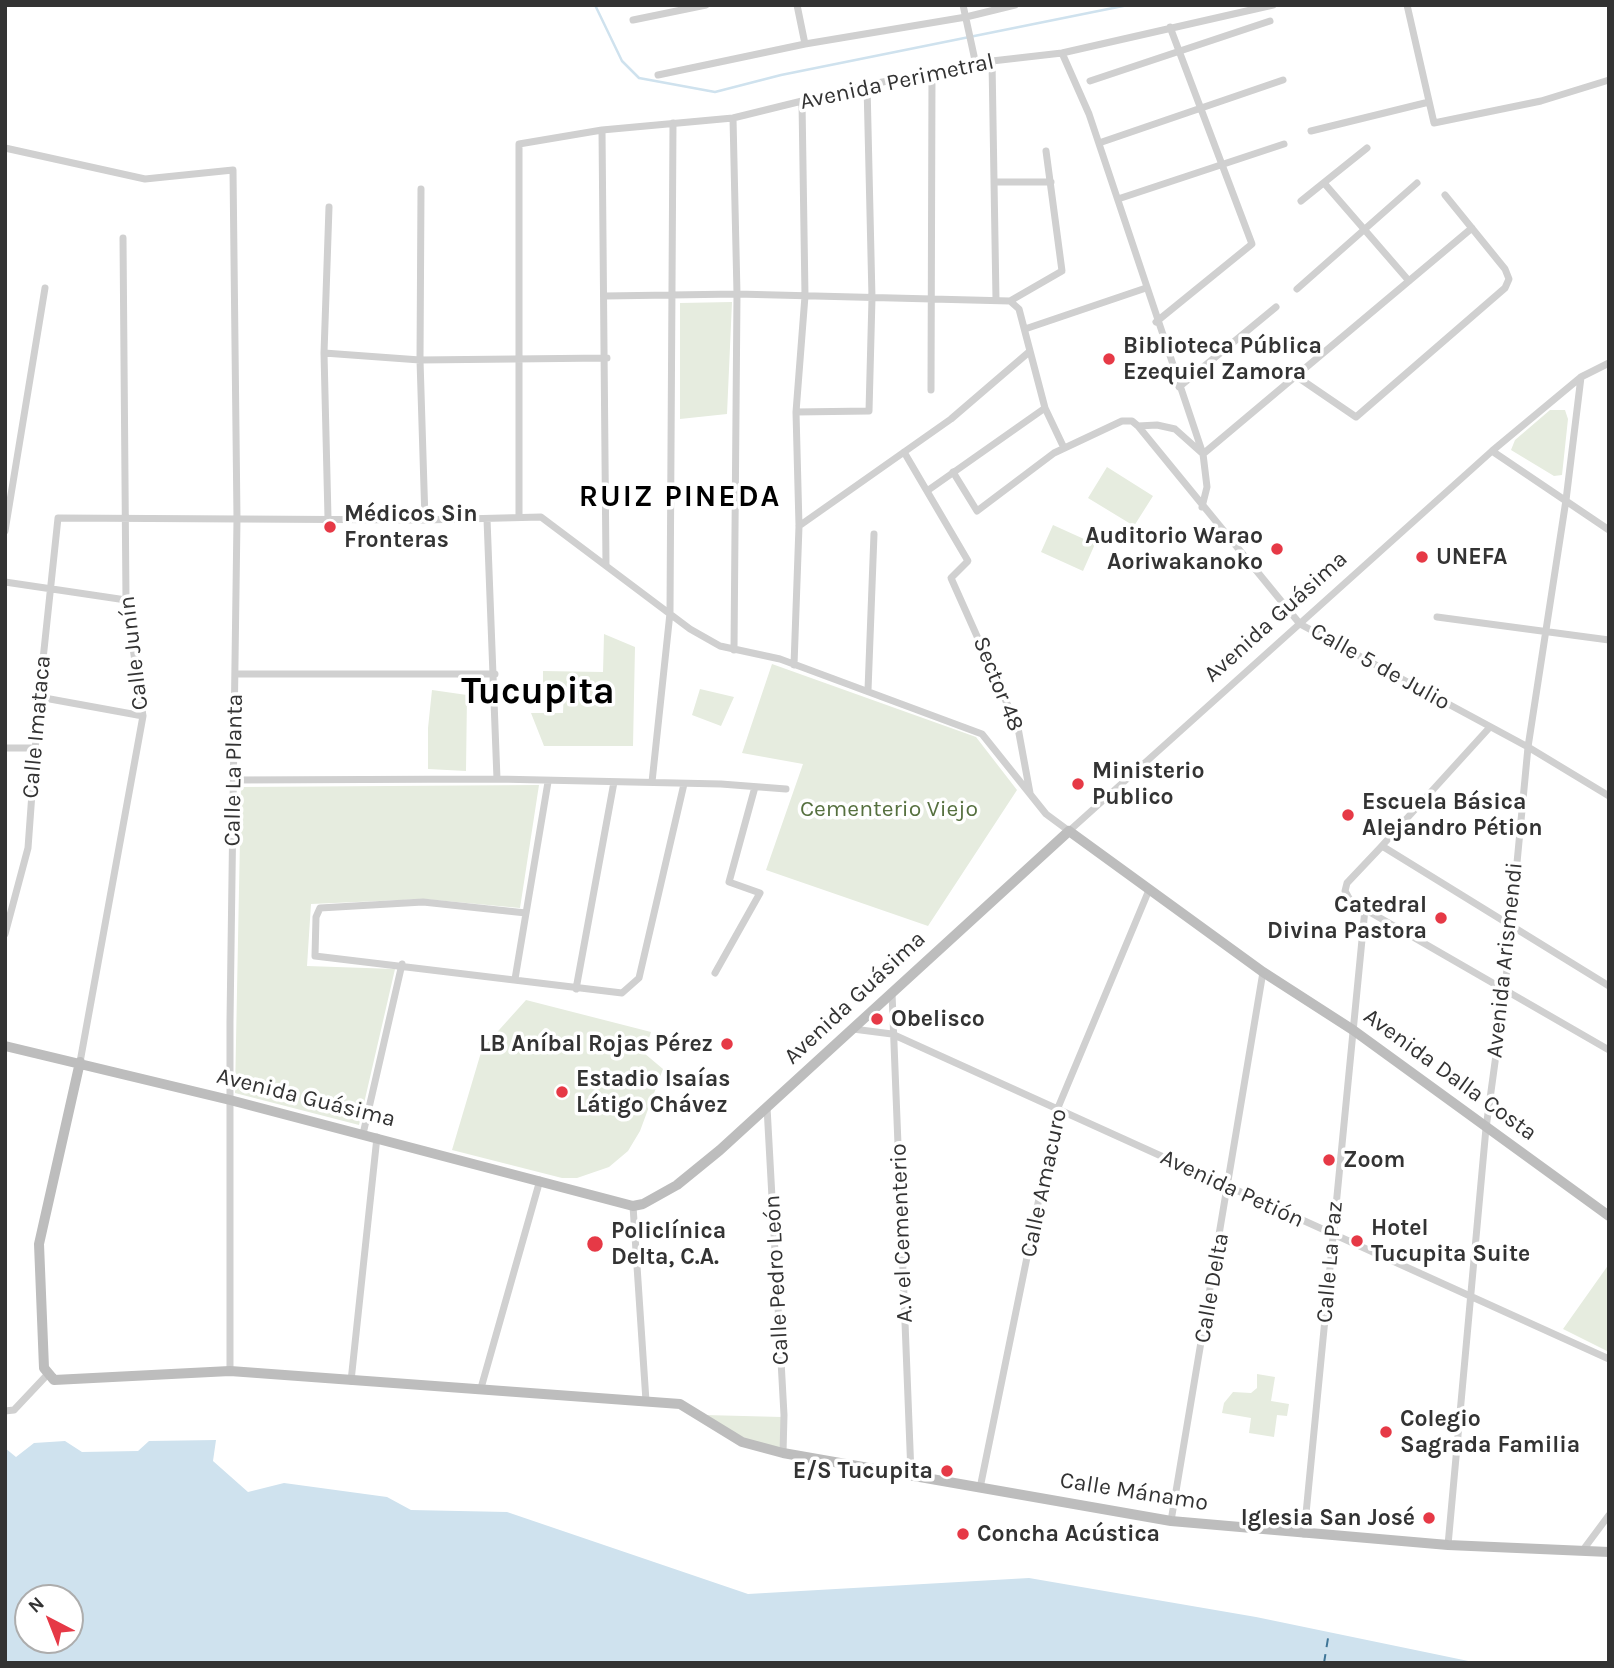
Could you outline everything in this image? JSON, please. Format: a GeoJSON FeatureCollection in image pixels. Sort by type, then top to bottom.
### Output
{"type":"FeatureCollection","features":[{"type":"Feature","properties":{"kind":"main road","name":"Avenida Dalla Costa"},"geometry":{"type":"LineString","coordinates":[[1069,831],[1263,972],[1353,1030],[1609,1216]]}},
{"type":"Feature","properties":{"kind":"main road","name":"Avenida Guásima"},"geometry":{"type":"LineString","coordinates":[[5,1046],[230,1100],[633,1206],[655,1198],[677,1185],[767,1107],[1069,831]]}},
{"type":"Feature","properties":{"kind":"main road"},"geometry":{"type":"LineString","coordinates":[[47,1375],[39,1244],[80,1062]]}},
{"type":"Feature","properties":{"kind":"main road","name":"Calle Mánamo"},"geometry":{"type":"LineString","coordinates":[[47,1375],[54,1380],[230,1371],[680,1404],[742,1442],[783,1452],[1171,1521],[1448,1545],[1609,1552]]}},
{"type":"Feature","properties":{"kind":"street"},"geometry":{"type":"LineString","coordinates":[[633,20],[706,5]]}},
{"type":"Feature","properties":{"kind":"street"},"geometry":{"type":"LineString","coordinates":[[797,5],[805,44]]}},
{"type":"Feature","properties":{"kind":"street"},"geometry":{"type":"LineString","coordinates":[[963,5],[976,65]]}},
{"type":"Feature","properties":{"kind":"street"},"geometry":{"type":"LineString","coordinates":[[658,75],[805,44],[966,17],[1015,5]]}},
{"type":"Feature","properties":{"kind":"street","name":"Avenida Perimetral"},"geometry":{"type":"LineString","coordinates":[[520,358],[519,144],[602,130],[733,118],[867,85],[992,61],[1062,53],[1273,5]]}},
{"type":"Feature","properties":{"kind":"street"},"geometry":{"type":"LineString","coordinates":[[1407,5],[1434,123],[1541,102],[1609,80]]}},
{"type":"Feature","properties":{"kind":"street"},"geometry":{"type":"LineString","coordinates":[[1090,81],[1270,21]]}},
{"type":"Feature","properties":{"kind":"street"},"geometry":{"type":"LineString","coordinates":[[1156,322],[1252,244],[1170,27]]}},
{"type":"Feature","properties":{"kind":"street"},"geometry":{"type":"LineString","coordinates":[[1062,53],[1099,143],[1156,322],[1203,454],[1207,487],[1202,507]]}},
{"type":"Feature","properties":{"kind":"street"},"geometry":{"type":"LineString","coordinates":[[992,61],[996,300]]}},
{"type":"Feature","properties":{"kind":"street"},"geometry":{"type":"LineString","coordinates":[[932,72],[932,390]]}},
{"type":"Feature","properties":{"kind":"street"},"geometry":{"type":"LineString","coordinates":[[1099,143],[1283,80]]}},
{"type":"Feature","properties":{"kind":"street"},"geometry":{"type":"LineString","coordinates":[[796,412],[869,411],[872,298],[867,85]]}},
{"type":"Feature","properties":{"kind":"street"},"geometry":{"type":"LineString","coordinates":[[794,665],[799,526],[796,412],[805,296],[802,102]]}},
{"type":"Feature","properties":{"kind":"street"},"geometry":{"type":"LineString","coordinates":[[1311,131],[1429,102]]}},
{"type":"Feature","properties":{"kind":"street"},"geometry":{"type":"LineString","coordinates":[[733,118],[737,294],[734,650]]}},
{"type":"Feature","properties":{"kind":"street"},"geometry":{"type":"LineString","coordinates":[[652,782],[670,613],[673,123]]}},
{"type":"Feature","properties":{"kind":"street"},"geometry":{"type":"LineString","coordinates":[[602,130],[607,358],[606,565]]}},
{"type":"Feature","properties":{"kind":"street"},"geometry":{"type":"LineString","coordinates":[[1118,199],[1284,144]]}},
{"type":"Feature","properties":{"kind":"street","name":"Calle La Planta"},"geometry":{"type":"LineString","coordinates":[[5,148],[145,179],[233,170],[237,519],[230,1100],[230,1371]]}},
{"type":"Feature","properties":{"kind":"street"},"geometry":{"type":"LineString","coordinates":[[1301,201],[1367,148]]}},
{"type":"Feature","properties":{"kind":"street"},"geometry":{"type":"LineString","coordinates":[[606,296],[737,294],[1010,301],[1062,271],[1046,151]]}},
{"type":"Feature","properties":{"kind":"street"},"geometry":{"type":"LineString","coordinates":[[995,182],[1051,182]]}},
{"type":"Feature","properties":{"kind":"street"},"geometry":{"type":"LineString","coordinates":[[1324,183],[1409,281]]}},
{"type":"Feature","properties":{"kind":"street"},"geometry":{"type":"LineString","coordinates":[[1297,289],[1417,183]]}},
{"type":"Feature","properties":{"kind":"street"},"geometry":{"type":"LineString","coordinates":[[421,189],[420,359],[425,520]]}},
{"type":"Feature","properties":{"kind":"street"},"geometry":{"type":"LineString","coordinates":[[1296,376],[1356,417],[1505,288],[1509,279],[1505,270],[1445,195]]}},
{"type":"Feature","properties":{"kind":"street"},"geometry":{"type":"LineString","coordinates":[[328,517],[324,353],[329,207]]}},
{"type":"Feature","properties":{"kind":"street"},"geometry":{"type":"LineString","coordinates":[[1203,454],[1472,228]]}},
{"type":"Feature","properties":{"kind":"street","name":"Calle Junín"},"geometry":{"type":"LineString","coordinates":[[80,1062],[143,716],[126,600],[124,238]]}},
{"type":"Feature","properties":{"kind":"street"},"geometry":{"type":"LineString","coordinates":[[5,531],[46,288]]}},
{"type":"Feature","properties":{"kind":"street"},"geometry":{"type":"LineString","coordinates":[[1025,329],[1146,288]]}},
{"type":"Feature","properties":{"kind":"street"},"geometry":{"type":"LineString","coordinates":[[1010,301],[1019,309],[1045,408],[1064,448]]}},
{"type":"Feature","properties":{"kind":"street"},"geometry":{"type":"LineString","coordinates":[[1179,387],[1276,307]]}},
{"type":"Feature","properties":{"kind":"street"},"geometry":{"type":"LineString","coordinates":[[799,526],[951,419],[1029,352]]}},
{"type":"Feature","properties":{"kind":"street"},"geometry":{"type":"LineString","coordinates":[[324,353],[420,359],[607,358]]}},
{"type":"Feature","properties":{"kind":"street"},"geometry":{"type":"LineString","coordinates":[[519,517],[520,358]]}},
{"type":"Feature","properties":{"kind":"street","name":"Avenida Guásima"},"geometry":{"type":"LineString","coordinates":[[1069,831],[1492,451],[1581,377],[1609,363]]}},
{"type":"Feature","properties":{"kind":"street","name":"Avenida Arismendi"},"geometry":{"type":"LineString","coordinates":[[1448,1545],[1486,1128],[1505,989],[1509,923],[1528,747],[1566,500],[1581,377]]}},
{"type":"Feature","properties":{"kind":"street"},"geometry":{"type":"LineString","coordinates":[[904,452],[926,491],[1045,408]]}},
{"type":"Feature","properties":{"kind":"street"},"geometry":{"type":"LineString","coordinates":[[953,472],[977,511],[1064,448],[1122,421],[1132,421],[1138,426],[1157,425],[1175,429],[1203,454]]}},
{"type":"Feature","properties":{"kind":"street","name":"Calle 5 de Julio"},"geometry":{"type":"LineString","coordinates":[[1138,426],[1300,624],[1528,747],[1609,796]]}},
{"type":"Feature","properties":{"kind":"street"},"geometry":{"type":"LineString","coordinates":[[5,447],[17,449]]}},
{"type":"Feature","properties":{"kind":"street"},"geometry":{"type":"LineString","coordinates":[[1492,451],[1609,530]]}},
{"type":"Feature","properties":{"kind":"street","name":"Sector 48"},"geometry":{"type":"LineString","coordinates":[[926,491],[968,561],[951,578],[1018,728],[1030,794]]}},
{"type":"Feature","properties":{"kind":"street"},"geometry":{"type":"LineString","coordinates":[[126,520],[328,517],[425,520],[541,517],[706,639],[868,690],[982,734],[1046,814],[1069,831]]}},
{"type":"Feature","properties":{"kind":"street","name":"Calle Imataca"},"geometry":{"type":"LineString","coordinates":[[5,934],[28,848],[39,697],[58,518],[126,520]]}},
{"type":"Feature","properties":{"kind":"street"},"geometry":{"type":"LineString","coordinates":[[487,519],[497,779]]}},
{"type":"Feature","properties":{"kind":"street"},"geometry":{"type":"LineString","coordinates":[[868,690],[874,534]]}},
{"type":"Feature","properties":{"kind":"street"},"geometry":{"type":"LineString","coordinates":[[5,582],[126,600]]}},
{"type":"Feature","properties":{"kind":"street"},"geometry":{"type":"LineString","coordinates":[[1437,617],[1609,640]]}},
{"type":"Feature","properties":{"kind":"street"},"geometry":{"type":"LineString","coordinates":[[236,674],[495,674]]}},
{"type":"Feature","properties":{"kind":"street"},"geometry":{"type":"LineString","coordinates":[[39,697],[143,716]]}},
{"type":"Feature","properties":{"kind":"street"},"geometry":{"type":"LineString","coordinates":[[1490,727],[1347,883],[1345,891],[1350,900],[1609,1051]]}},
{"type":"Feature","properties":{"kind":"street"},"geometry":{"type":"LineString","coordinates":[[5,748],[35,748]]}},
{"type":"Feature","properties":{"kind":"street"},"geometry":{"type":"LineString","coordinates":[[234,780],[497,779],[652,782],[786,789]]}},
{"type":"Feature","properties":{"kind":"street"},"geometry":{"type":"LineString","coordinates":[[515,979],[548,782]]}},
{"type":"Feature","properties":{"kind":"street"},"geometry":{"type":"LineString","coordinates":[[576,989],[614,782]]}},
{"type":"Feature","properties":{"kind":"street"},"geometry":{"type":"LineString","coordinates":[[526,913],[423,902],[320,908],[316,917],[315,956],[402,964],[622,993],[639,978],[684,784]]}},
{"type":"Feature","properties":{"kind":"street"},"geometry":{"type":"LineString","coordinates":[[715,973],[760,893],[729,882],[755,787]]}},
{"type":"Feature","properties":{"kind":"street"},"geometry":{"type":"LineString","coordinates":[[1382,846],[1609,986]]}},
{"type":"Feature","properties":{"kind":"street","name":"Calle Amacuro"},"geometry":{"type":"LineString","coordinates":[[980,1488],[1057,1110],[1149,890]]}},
{"type":"Feature","properties":{"kind":"street","name":"Calle La Paz"},"geometry":{"type":"LineString","coordinates":[[1304,1534],[1365,909]]}},
{"type":"Feature","properties":{"kind":"street"},"geometry":{"type":"LineString","coordinates":[[363,1134],[402,964]]}},
{"type":"Feature","properties":{"kind":"street","name":"Calle Delta"},"geometry":{"type":"LineString","coordinates":[[1171,1521],[1229,1188],[1263,972]]}},
{"type":"Feature","properties":{"kind":"street","name":"A.v el Cementerio"},"geometry":{"type":"LineString","coordinates":[[892,992],[911,1474]]}},
{"type":"Feature","properties":{"kind":"street","name":"Avenida Petión"},"geometry":{"type":"LineString","coordinates":[[852,1029],[892,1034],[1609,1359]]}},
{"type":"Feature","properties":{"kind":"street","name":"Calle Pedro León"},"geometry":{"type":"LineString","coordinates":[[767,1107],[784,1415],[783,1452]]}},
{"type":"Feature","properties":{"kind":"street"},"geometry":{"type":"LineString","coordinates":[[351,1381],[377,1138]]}},
{"type":"Feature","properties":{"kind":"street"},"geometry":{"type":"LineString","coordinates":[[481,1388],[540,1180]]}},
{"type":"Feature","properties":{"kind":"street"},"geometry":{"type":"LineString","coordinates":[[633,1206],[646,1401]]}},
{"type":"Feature","properties":{"kind":"street"},"geometry":{"type":"LineString","coordinates":[[5,1411],[14,1409],[47,1375]]}},
{"type":"Feature","properties":{"kind":"street"},"geometry":{"type":"LineString","coordinates":[[1583,1550],[1609,1515]]}},
{"type":"Feature","properties":{"kind":"green space"},"geometry":{"type":"Polygon","coordinates":[[[732,302],[727,414],[680,419],[680,303],[732,302]]]}},
{"type":"Feature","properties":{"kind":"green space"},"geometry":{"type":"Polygon","coordinates":[[[1550,410],[1565,410],[1568,419],[1562,475],[1554,476],[1511,450],[1515,440],[1550,410]]]}},
{"type":"Feature","properties":{"kind":"green space"},"geometry":{"type":"Polygon","coordinates":[[[1107,467],[1153,496],[1134,526],[1088,498],[1107,467]]]}},
{"type":"Feature","properties":{"kind":"green space"},"geometry":{"type":"Polygon","coordinates":[[[1053,525],[1095,544],[1083,571],[1041,552],[1053,525]]]}},
{"type":"Feature","properties":{"kind":"green space"},"geometry":{"type":"Polygon","coordinates":[[[604,634],[635,647],[633,746],[544,746],[531,713],[563,713],[564,688],[543,687],[543,671],[603,672],[604,634]]]}},
{"type":"Feature","properties":{"kind":"green space","name":"Cementerio Viejo"},"geometry":{"type":"Polygon","coordinates":[[[772,664],[976,737],[1017,790],[928,926],[766,870],[803,764],[742,753],[772,664]]]}},
{"type":"Feature","properties":{"kind":"green space"},"geometry":{"type":"Polygon","coordinates":[[[700,689],[734,697],[721,726],[692,715],[700,689]]]}},
{"type":"Feature","properties":{"kind":"green space"},"geometry":{"type":"Polygon","coordinates":[[[432,690],[467,695],[466,771],[428,769],[432,690]]]}},
{"type":"Feature","properties":{"kind":"green space"},"geometry":{"type":"Polygon","coordinates":[[[539,785],[520,908],[424,899],[311,904],[307,966],[395,969],[359,1125],[235,1093],[241,787],[539,785]]]}},
{"type":"Feature","properties":{"kind":"green space","name":"Estadio Isaías Látigo Chávez"},"geometry":{"type":"Polygon","coordinates":[[[526,1000],[651,1032],[644,1053],[663,1069],[640,1131],[628,1151],[609,1167],[577,1178],[562,1178],[452,1150],[482,1049],[526,1000]]]}},
{"type":"Feature","properties":{"kind":"green space"},"geometry":{"type":"Polygon","coordinates":[[[1609,1264],[1609,1352],[1563,1329],[1609,1264]]]}},
{"type":"Feature","properties":{"kind":"green space"},"geometry":{"type":"Polygon","coordinates":[[[1257,1374],[1275,1377],[1271,1401],[1289,1404],[1287,1416],[1277,1415],[1274,1437],[1249,1433],[1251,1418],[1222,1413],[1224,1403],[1233,1392],[1251,1393],[1257,1388],[1257,1374]]]}},
{"type":"Feature","properties":{"kind":"green space"},"geometry":{"type":"Polygon","coordinates":[[[705,1415],[782,1417],[783,1453],[742,1442],[705,1415]]]}},
{"type":"Feature","properties":{"kind":"water"},"geometry":{"type":"Polygon","coordinates":[[[216,1440],[213,1461],[248,1492],[284,1483],[387,1497],[411,1510],[507,1512],[748,1594],[1029,1578],[1256,1617],[1478,1663],[5,1663],[5,1448],[16,1457],[34,1443],[65,1441],[82,1452],[138,1451],[149,1441],[216,1440]]]}},
{"type":"Feature","properties":{"kind":"waterway"},"geometry":{"type":"LineString","coordinates":[[595,5],[622,61],[639,78],[715,92],[781,75],[1128,5]]}},
{"type":"Feature","properties":{"kind":"ferry route"},"geometry":{"type":"LineString","coordinates":[[1324,1663],[1329,1632]]}},
{"type":"Feature","properties":{"kind":"place","name":"Biblioteca Pública Ezequiel Zamora"},"geometry":{"type":"Point","coordinates":[1109,359]}},
{"type":"Feature","properties":{"kind":"place","name":"Médicos Sin Fronteras"},"geometry":{"type":"Point","coordinates":[330,527]}},
{"type":"Feature","properties":{"kind":"place","name":"Auditorio Warao Aoriwakanoko"},"geometry":{"type":"Point","coordinates":[1277,549]}},
{"type":"Feature","properties":{"kind":"place","name":"UNEFA"},"geometry":{"type":"Point","coordinates":[1422,557]}},
{"type":"Feature","properties":{"kind":"place","name":"Ministerio Publico"},"geometry":{"type":"Point","coordinates":[1078,784]}},
{"type":"Feature","properties":{"kind":"place","name":"Escuela Básica Alejandro Pétion"},"geometry":{"type":"Point","coordinates":[1348,815]}},
{"type":"Feature","properties":{"kind":"place","name":"Catedral Divina Pastora"},"geometry":{"type":"Point","coordinates":[1441,918]}},
{"type":"Feature","properties":{"kind":"place","name":"Obelisco"},"geometry":{"type":"Point","coordinates":[877,1019]}},
{"type":"Feature","properties":{"kind":"place","name":"LB Aníbal Rojas Pérez"},"geometry":{"type":"Point","coordinates":[727,1044]}},
{"type":"Feature","properties":{"kind":"place","name":"Estadio Isaías Látigo Chávez"},"geometry":{"type":"Point","coordinates":[562,1092]}},
{"type":"Feature","properties":{"kind":"place","name":"Zoom"},"geometry":{"type":"Point","coordinates":[1329,1160]}},
{"type":"Feature","properties":{"kind":"place","name":"Hotel Tucupita Suite"},"geometry":{"type":"Point","coordinates":[1357,1241]}},
{"type":"Feature","properties":{"kind":"place","name":"Policlínica Delta, C.A."},"geometry":{"type":"Point","coordinates":[595,1244]}},
{"type":"Feature","properties":{"kind":"place","name":"Colegio Sagrada Familia"},"geometry":{"type":"Point","coordinates":[1386,1432]}},
{"type":"Feature","properties":{"kind":"place","name":"E/S Tucupita"},"geometry":{"type":"Point","coordinates":[947,1471]}},
{"type":"Feature","properties":{"kind":"place","name":"Iglesia San José"},"geometry":{"type":"Point","coordinates":[1429,1518]}},
{"type":"Feature","properties":{"kind":"place","name":"Concha Acústica"},"geometry":{"type":"Point","coordinates":[963,1534]}},
{"type":"Feature","properties":{"kind":"district","name":"RUIZ PINEDA"},"geometry":{"type":"Point","coordinates":[680,497]}},
{"type":"Feature","properties":{"kind":"district","name":"Tucupita"},"geometry":{"type":"Point","coordinates":[538,692]}}]}
